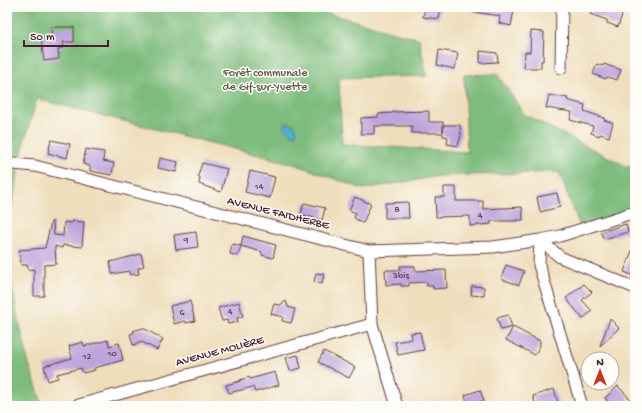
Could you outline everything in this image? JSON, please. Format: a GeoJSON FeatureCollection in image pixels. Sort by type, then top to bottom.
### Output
{"type":"FeatureCollection","features":[{"type":"Feature","properties":{"kind":"street"},"geometry":{"type":"LineString","coordinates":[[561,68],[562,7]]}},
{"type":"Feature","properties":{"kind":"street","name":"AVENUE FAIDHERBE"},"geometry":{"type":"LineString","coordinates":[[13,164],[35,166],[370,251],[493,247],[540,240],[574,232],[635,212]]}},
{"type":"Feature","properties":{"kind":"street"},"geometry":{"type":"LineString","coordinates":[[540,240],[560,257],[635,288]]}},
{"type":"Feature","properties":{"kind":"street"},"geometry":{"type":"LineString","coordinates":[[540,240],[539,265],[582,406]]}},
{"type":"Feature","properties":{"kind":"street"},"geometry":{"type":"LineString","coordinates":[[370,251],[372,324],[397,406]]}},
{"type":"Feature","properties":{"kind":"street","name":"AVENUE MOLIÈRE"},"geometry":{"type":"LineString","coordinates":[[75,406],[372,324]]}},
{"type":"Feature","properties":{"kind":"green space","name":"Forêt communale de Gif-sur-Yvette"},"geometry":{"type":"Polygon","coordinates":[[[7,7],[306,7],[419,39],[427,76],[339,78],[342,144],[467,152],[464,75],[497,74],[525,115],[628,167],[635,166],[635,212],[581,229],[559,172],[440,176],[363,189],[294,164],[37,99],[24,142],[9,221],[12,290],[28,361],[43,406],[7,406],[7,7]]]}},
{"type":"Feature","properties":{"kind":"water"},"geometry":{"type":"Polygon","coordinates":[[[286,123],[290,123],[295,126],[297,131],[295,135],[292,135],[285,129],[283,126],[286,123]]]}},
{"type":"Feature","properties":{"kind":"building"},"geometry":{"type":"Polygon","coordinates":[[[425,7],[441,8],[439,19],[423,17],[425,7]]]}},
{"type":"Feature","properties":{"kind":"building"},"geometry":{"type":"Polygon","coordinates":[[[473,7],[501,7],[514,10],[511,26],[499,23],[500,16],[473,12],[473,7]]]}},
{"type":"Feature","properties":{"kind":"building"},"geometry":{"type":"Polygon","coordinates":[[[593,7],[609,7],[623,12],[618,27],[607,23],[607,20],[590,14],[593,7]]]}},
{"type":"Feature","properties":{"kind":"building"},"geometry":{"type":"Polygon","coordinates":[[[51,27],[74,27],[74,42],[63,42],[64,48],[58,49],[59,59],[44,61],[41,38],[52,36],[51,27]]]}},
{"type":"Feature","properties":{"kind":"building"},"geometry":{"type":"Polygon","coordinates":[[[531,31],[544,32],[543,61],[541,61],[541,68],[524,68],[525,52],[530,52],[531,31]]]}},
{"type":"Feature","properties":{"kind":"building"},"geometry":{"type":"Polygon","coordinates":[[[439,50],[458,53],[455,69],[437,65],[439,50]]]}},
{"type":"Feature","properties":{"kind":"building"},"geometry":{"type":"Polygon","coordinates":[[[480,51],[497,53],[498,62],[480,63],[480,51]]]}},
{"type":"Feature","properties":{"kind":"building"},"geometry":{"type":"Polygon","coordinates":[[[597,64],[603,66],[604,64],[621,70],[617,80],[607,77],[606,79],[593,74],[597,64]]]}},
{"type":"Feature","properties":{"kind":"building"},"geometry":{"type":"Polygon","coordinates":[[[549,95],[568,98],[567,100],[585,105],[584,111],[613,123],[609,137],[591,133],[593,126],[570,120],[572,112],[546,108],[549,95]]]}},
{"type":"Feature","properties":{"kind":"building"},"geometry":{"type":"Polygon","coordinates":[[[429,111],[429,122],[443,122],[443,132],[444,125],[460,125],[461,135],[458,146],[447,144],[448,137],[443,136],[443,133],[412,133],[412,126],[374,126],[374,134],[361,134],[361,118],[378,117],[378,114],[393,112],[429,111]]]}},
{"type":"Feature","properties":{"kind":"building"},"geometry":{"type":"Polygon","coordinates":[[[51,140],[70,144],[67,158],[48,153],[51,140]]]}},
{"type":"Feature","properties":{"kind":"building"},"geometry":{"type":"Polygon","coordinates":[[[86,149],[104,152],[103,161],[114,163],[112,175],[90,171],[90,166],[83,164],[86,149]]]}},
{"type":"Feature","properties":{"kind":"building"},"geometry":{"type":"Polygon","coordinates":[[[160,158],[178,162],[176,172],[158,168],[160,158]]]}},
{"type":"Feature","properties":{"kind":"building"},"geometry":{"type":"Polygon","coordinates":[[[202,163],[227,169],[221,192],[199,184],[200,177],[198,176],[202,163]]]}},
{"type":"Feature","properties":{"kind":"building"},"geometry":{"type":"Polygon","coordinates":[[[250,171],[275,177],[270,198],[245,192],[250,171]]]}},
{"type":"Feature","properties":{"kind":"building"},"geometry":{"type":"Polygon","coordinates":[[[444,187],[456,187],[456,201],[483,201],[483,209],[522,207],[523,220],[491,221],[491,224],[470,226],[470,216],[436,217],[435,197],[444,197],[444,187]]]}},
{"type":"Feature","properties":{"kind":"building"},"geometry":{"type":"Polygon","coordinates":[[[557,193],[560,207],[540,212],[537,197],[557,193]]]}},
{"type":"Feature","properties":{"kind":"building"},"geometry":{"type":"Polygon","coordinates":[[[355,197],[371,204],[363,223],[354,218],[356,213],[349,210],[355,197]]]}},
{"type":"Feature","properties":{"kind":"building"},"geometry":{"type":"Polygon","coordinates":[[[408,202],[409,218],[385,218],[385,203],[408,202]]]}},
{"type":"Feature","properties":{"kind":"building"},"geometry":{"type":"Polygon","coordinates":[[[304,203],[325,208],[322,220],[301,214],[304,203]]]}},
{"type":"Feature","properties":{"kind":"building"},"geometry":{"type":"Polygon","coordinates":[[[72,221],[84,222],[82,247],[63,245],[62,248],[55,246],[56,264],[44,265],[44,296],[34,296],[34,269],[28,270],[27,265],[21,265],[19,250],[45,248],[51,222],[53,222],[54,235],[63,236],[64,222],[72,223],[72,221]]]}},
{"type":"Feature","properties":{"kind":"building"},"geometry":{"type":"Polygon","coordinates":[[[626,224],[628,232],[604,239],[601,232],[626,224]]]}},
{"type":"Feature","properties":{"kind":"building"},"geometry":{"type":"Polygon","coordinates":[[[196,232],[198,247],[176,250],[174,235],[196,232]]]}},
{"type":"Feature","properties":{"kind":"building"},"geometry":{"type":"Polygon","coordinates":[[[243,236],[276,245],[273,258],[262,255],[262,252],[241,246],[243,236]]]}},
{"type":"Feature","properties":{"kind":"building"},"geometry":{"type":"Polygon","coordinates":[[[232,244],[241,246],[238,256],[230,254],[232,244]]]}},
{"type":"Feature","properties":{"kind":"building"},"geometry":{"type":"Polygon","coordinates":[[[635,245],[635,276],[624,272],[635,245]]]}},
{"type":"Feature","properties":{"kind":"building"},"geometry":{"type":"Polygon","coordinates":[[[141,254],[144,266],[138,268],[139,274],[130,275],[129,271],[112,274],[110,262],[141,254]]]}},
{"type":"Feature","properties":{"kind":"building"},"geometry":{"type":"Polygon","coordinates":[[[506,265],[524,271],[519,285],[501,279],[506,265]]]}},
{"type":"Feature","properties":{"kind":"building"},"geometry":{"type":"Polygon","coordinates":[[[400,266],[415,266],[415,271],[446,270],[447,288],[433,289],[433,286],[427,286],[427,282],[409,283],[409,286],[401,286],[401,284],[386,285],[385,270],[400,270],[400,266]]]}},
{"type":"Feature","properties":{"kind":"building"},"geometry":{"type":"Polygon","coordinates":[[[316,273],[324,274],[322,284],[314,282],[316,273]]]}},
{"type":"Feature","properties":{"kind":"building"},"geometry":{"type":"Polygon","coordinates":[[[584,284],[592,292],[582,300],[592,311],[583,319],[566,298],[584,284]]]}},
{"type":"Feature","properties":{"kind":"building"},"geometry":{"type":"Polygon","coordinates":[[[472,286],[484,287],[484,296],[471,295],[472,286]]]}},
{"type":"Feature","properties":{"kind":"building"},"geometry":{"type":"Polygon","coordinates":[[[190,301],[195,321],[186,323],[185,321],[174,324],[170,306],[190,301]]]}},
{"type":"Feature","properties":{"kind":"building"},"geometry":{"type":"Polygon","coordinates":[[[286,301],[288,307],[295,309],[291,323],[282,321],[283,317],[271,314],[274,304],[280,305],[286,301]]]}},
{"type":"Feature","properties":{"kind":"building"},"geometry":{"type":"Polygon","coordinates":[[[239,302],[243,316],[237,318],[238,322],[228,324],[227,320],[222,321],[218,308],[239,302]]]}},
{"type":"Feature","properties":{"kind":"building"},"geometry":{"type":"Polygon","coordinates":[[[508,315],[512,327],[501,330],[497,318],[508,315]]]}},
{"type":"Feature","properties":{"kind":"building"},"geometry":{"type":"Polygon","coordinates":[[[610,319],[619,328],[600,346],[607,327],[610,319]]]}},
{"type":"Feature","properties":{"kind":"building"},"geometry":{"type":"Polygon","coordinates":[[[513,327],[540,341],[540,345],[535,355],[506,340],[513,327]]]}},
{"type":"Feature","properties":{"kind":"building"},"geometry":{"type":"Polygon","coordinates":[[[143,328],[163,339],[157,350],[142,342],[133,345],[130,334],[134,333],[133,331],[143,328]]]}},
{"type":"Feature","properties":{"kind":"building"},"geometry":{"type":"Polygon","coordinates":[[[420,332],[424,350],[398,355],[395,342],[412,339],[411,333],[420,332]]]}},
{"type":"Feature","properties":{"kind":"building"},"geometry":{"type":"Polygon","coordinates":[[[108,340],[109,346],[119,343],[123,360],[94,368],[95,370],[83,373],[81,368],[57,374],[58,378],[48,381],[44,366],[72,358],[69,346],[83,342],[84,346],[108,340]]]}},
{"type":"Feature","properties":{"kind":"building"},"geometry":{"type":"Polygon","coordinates":[[[324,351],[355,367],[349,378],[318,362],[324,351]]]}},
{"type":"Feature","properties":{"kind":"building"},"geometry":{"type":"Polygon","coordinates":[[[298,355],[301,368],[290,371],[286,358],[298,355]]]}},
{"type":"Feature","properties":{"kind":"building"},"geometry":{"type":"Polygon","coordinates":[[[275,372],[279,385],[255,392],[253,387],[229,393],[226,385],[249,377],[250,379],[275,372]]]}},
{"type":"Feature","properties":{"kind":"building"},"geometry":{"type":"Polygon","coordinates":[[[620,388],[634,406],[613,406],[605,398],[613,391],[620,391],[620,388]]]}},
{"type":"Feature","properties":{"kind":"building"},"geometry":{"type":"Polygon","coordinates":[[[554,389],[559,406],[536,406],[533,396],[554,389]]]}},
{"type":"Feature","properties":{"kind":"building"},"geometry":{"type":"Polygon","coordinates":[[[480,390],[484,401],[468,405],[465,395],[480,390]]]}}]}
